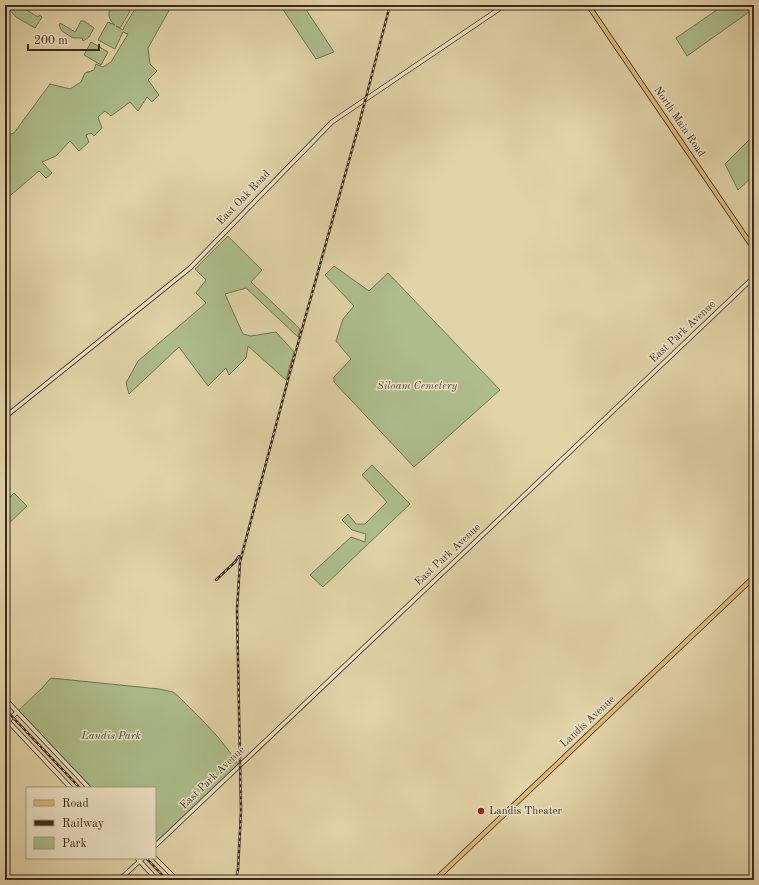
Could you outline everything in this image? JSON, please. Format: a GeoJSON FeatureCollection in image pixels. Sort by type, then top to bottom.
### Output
{"type":"FeatureCollection","features":[{"type":"Feature","properties":{"kind":"main road","name":"East Oak Road"},"geometry":{"type":"LineString","coordinates":[[5,417],[190,268],[332,122],[505,5]]}},
{"type":"Feature","properties":{"kind":"main road","name":"North Main Road"},"geometry":{"type":"LineString","coordinates":[[588,5],[754,249]]}},
{"type":"Feature","properties":{"kind":"main road","name":"East Park Avenue"},"geometry":{"type":"LineString","coordinates":[[156,845],[754,277]]}},
{"type":"Feature","properties":{"kind":"main road","name":"Landis Avenue"},"geometry":{"type":"LineString","coordinates":[[435,880],[754,577]]}},
{"type":"Feature","properties":{"kind":"main road"},"geometry":{"type":"LineString","coordinates":[[5,699],[88,787]]}},
{"type":"Feature","properties":{"kind":"main road"},"geometry":{"type":"LineString","coordinates":[[17,712],[6,720],[70,787]]}},
{"type":"Feature","properties":{"kind":"main road"},"geometry":{"type":"LineString","coordinates":[[120,880],[140,859],[157,880]]}},
{"type":"Feature","properties":{"kind":"main road"},"geometry":{"type":"LineString","coordinates":[[156,859],[177,880]]}},
{"type":"Feature","properties":{"kind":"green space"},"geometry":{"type":"Polygon","coordinates":[[[5,5],[27,5],[25,9],[38,17],[39,15],[42,17],[35,28],[16,17],[5,5]]]}},
{"type":"Feature","properties":{"kind":"green space"},"geometry":{"type":"Polygon","coordinates":[[[112,5],[120,5],[130,11],[120,28],[116,26],[123,30],[135,9],[129,5],[172,5],[148,48],[150,64],[157,71],[148,80],[159,95],[152,102],[147,97],[138,111],[130,102],[111,116],[105,111],[98,117],[102,128],[94,136],[91,133],[86,135],[89,142],[79,151],[70,141],[56,156],[42,162],[52,173],[46,178],[39,171],[5,200],[5,136],[14,133],[50,84],[70,89],[81,82],[85,73],[94,70],[96,64],[103,67],[111,62],[128,34],[123,32],[115,49],[98,40],[108,22],[115,25],[109,16],[109,11],[112,5]]]}},
{"type":"Feature","properties":{"kind":"green space"},"geometry":{"type":"Polygon","coordinates":[[[280,5],[303,5],[334,52],[316,59],[280,5]]]}},
{"type":"Feature","properties":{"kind":"green space"},"geometry":{"type":"Polygon","coordinates":[[[724,5],[754,5],[754,17],[749,12],[687,56],[676,38],[724,5]]]}},
{"type":"Feature","properties":{"kind":"green space"},"geometry":{"type":"Polygon","coordinates":[[[81,21],[84,21],[94,28],[89,37],[83,41],[82,38],[73,38],[62,31],[59,25],[60,23],[75,32],[81,21]]]}},
{"type":"Feature","properties":{"kind":"green space"},"geometry":{"type":"Polygon","coordinates":[[[91,42],[108,52],[101,65],[84,55],[91,42]]]}},
{"type":"Feature","properties":{"kind":"green space"},"geometry":{"type":"Polygon","coordinates":[[[754,135],[754,175],[738,190],[725,164],[754,135]]]}},
{"type":"Feature","properties":{"kind":"green space"},"geometry":{"type":"Polygon","coordinates":[[[228,236],[262,270],[251,282],[300,329],[298,337],[246,288],[225,294],[243,334],[251,336],[276,332],[294,352],[286,380],[248,346],[246,358],[229,375],[226,368],[208,386],[179,347],[129,394],[126,383],[138,361],[206,303],[196,293],[206,280],[195,269],[228,236]]]}},
{"type":"Feature","properties":{"kind":"green space","name":"Siloam Cemetery"},"geometry":{"type":"Polygon","coordinates":[[[334,266],[369,291],[388,273],[500,390],[414,467],[334,382],[334,377],[351,359],[336,341],[343,319],[354,306],[325,275],[334,266]]]}},
{"type":"Feature","properties":{"kind":"green space"},"geometry":{"type":"Polygon","coordinates":[[[372,465],[410,504],[323,587],[310,575],[351,537],[365,542],[366,534],[352,530],[342,520],[348,514],[356,524],[365,524],[387,502],[362,475],[372,465]]]}},
{"type":"Feature","properties":{"kind":"green space"},"geometry":{"type":"Polygon","coordinates":[[[14,493],[27,506],[5,527],[5,502],[14,493]]]}},
{"type":"Feature","properties":{"kind":"green space","name":"Landis Park"},"geometry":{"type":"Polygon","coordinates":[[[51,678],[159,689],[173,692],[211,729],[233,756],[239,766],[156,845],[156,787],[88,787],[17,712],[51,678]]]}},
{"type":"Feature","properties":{"kind":"railway"},"geometry":{"type":"LineString","coordinates":[[236,880],[241,811],[237,610],[240,562],[390,5]]}},
{"type":"Feature","properties":{"kind":"railway"},"geometry":{"type":"LineString","coordinates":[[216,580],[235,562],[239,556]]}},
{"type":"Feature","properties":{"kind":"railway"},"geometry":{"type":"LineString","coordinates":[[5,709],[79,787]]}},
{"type":"Feature","properties":{"kind":"railway"},"geometry":{"type":"LineString","coordinates":[[147,859],[167,880]]}},
{"type":"Feature","properties":{"kind":"place","name":"Landis Theater"},"geometry":{"type":"Point","coordinates":[481,811]}}]}
